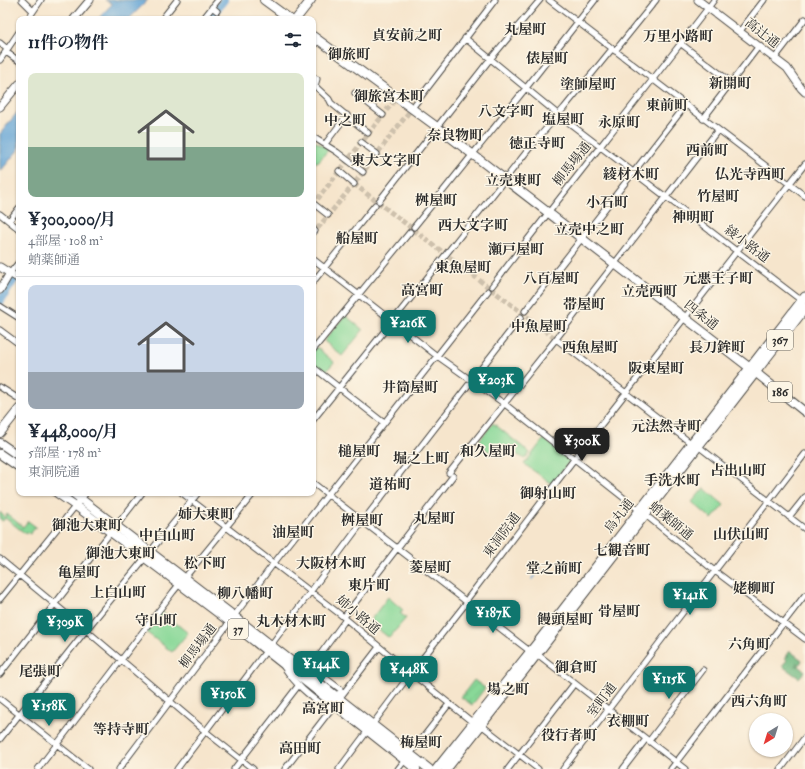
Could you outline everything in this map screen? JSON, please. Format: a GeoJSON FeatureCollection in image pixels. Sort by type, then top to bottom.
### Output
{"type":"FeatureCollection","features":[{"type":"Feature","properties":{"kind":"highway","name":"烏丸通"},"geometry":{"type":"LineString","coordinates":[[446,769],[478,724],[804,303]]}},
{"type":"Feature","properties":{"kind":"highway","name":"烏丸通"},"geometry":{"type":"LineString","coordinates":[[437,769],[478,724]]}},
{"type":"Feature","properties":{"kind":"main road"},"geometry":{"type":"LineString","coordinates":[[264,0],[286,16]]}},
{"type":"Feature","properties":{"kind":"main road"},"geometry":{"type":"LineString","coordinates":[[298,16],[311,0]]}},
{"type":"Feature","properties":{"kind":"main road","name":"四条通"},"geometry":{"type":"LineString","coordinates":[[316,38],[437,127],[686,318],[805,412]]}},
{"type":"Feature","properties":{"kind":"main road"},"geometry":{"type":"LineString","coordinates":[[0,433],[16,413]]}},
{"type":"Feature","properties":{"kind":"main road"},"geometry":{"type":"LineString","coordinates":[[0,443],[16,454]]}},
{"type":"Feature","properties":{"kind":"main road"},"geometry":{"type":"LineString","coordinates":[[0,454],[16,465]]}},
{"type":"Feature","properties":{"kind":"main road","name":"37"},"geometry":{"type":"LineString","coordinates":[[61,496],[145,558],[182,581],[268,648],[292,662],[336,702]]}},
{"type":"Feature","properties":{"kind":"main road","name":"37"},"geometry":{"type":"LineString","coordinates":[[83,496],[151,551],[182,581]]}},
{"type":"Feature","properties":{"kind":"main road","name":"37"},"geometry":{"type":"LineString","coordinates":[[268,648],[280,662],[336,702],[408,757],[429,769]]}},
{"type":"Feature","properties":{"kind":"main road","name":"37"},"geometry":{"type":"LineString","coordinates":[[408,757],[416,769]]}},
{"type":"Feature","properties":{"kind":"street"},"geometry":{"type":"LineString","coordinates":[[22,0],[33,11]]}},
{"type":"Feature","properties":{"kind":"street"},"geometry":{"type":"LineString","coordinates":[[30,16],[41,0]]}},
{"type":"Feature","properties":{"kind":"street"},"geometry":{"type":"LineString","coordinates":[[83,16],[96,0]]}},
{"type":"Feature","properties":{"kind":"street"},"geometry":{"type":"LineString","coordinates":[[164,16],[177,0]]}},
{"type":"Feature","properties":{"kind":"street"},"geometry":{"type":"LineString","coordinates":[[207,16],[215,9],[218,0]]}},
{"type":"Feature","properties":{"kind":"street"},"geometry":{"type":"LineString","coordinates":[[412,108],[495,0]]}},
{"type":"Feature","properties":{"kind":"street"},"geometry":{"type":"LineString","coordinates":[[379,201],[490,60],[540,0]]}},
{"type":"Feature","properties":{"kind":"street"},"geometry":{"type":"LineString","coordinates":[[549,0],[805,196]]}},
{"type":"Feature","properties":{"kind":"street"},"geometry":{"type":"LineString","coordinates":[[414,226],[595,0]]}},
{"type":"Feature","properties":{"kind":"street"},"geometry":{"type":"LineString","coordinates":[[316,416],[504,179],[656,0]]}},
{"type":"Feature","properties":{"kind":"street","name":"高辻通"},"geometry":{"type":"LineString","coordinates":[[698,0],[787,68],[805,92]]}},
{"type":"Feature","properties":{"kind":"street","name":"柳馬場通"},"geometry":{"type":"LineString","coordinates":[[492,286],[714,0]]}},
{"type":"Feature","properties":{"kind":"street"},"geometry":{"type":"LineString","coordinates":[[740,31],[764,0]]}},
{"type":"Feature","properties":{"kind":"street"},"geometry":{"type":"LineString","coordinates":[[76,16],[86,1]]}},
{"type":"Feature","properties":{"kind":"street"},"geometry":{"type":"LineString","coordinates":[[775,58],[805,19]]}},
{"type":"Feature","properties":{"kind":"street"},"geometry":{"type":"LineString","coordinates":[[0,60],[16,36]]}},
{"type":"Feature","properties":{"kind":"street","name":"綾小路通"},"geometry":{"type":"LineString","coordinates":[[465,38],[490,60],[558,114],[804,303]]}},
{"type":"Feature","properties":{"kind":"street"},"geometry":{"type":"LineString","coordinates":[[0,43],[6,51],[16,59]]}},
{"type":"Feature","properties":{"kind":"street"},"geometry":{"type":"LineString","coordinates":[[680,44],[731,82]]}},
{"type":"Feature","properties":{"kind":"street"},"geometry":{"type":"LineString","coordinates":[[703,119],[759,46]]}},
{"type":"Feature","properties":{"kind":"street"},"geometry":{"type":"LineString","coordinates":[[316,87],[331,103],[368,133]]}},
{"type":"Feature","properties":{"kind":"street"},"geometry":{"type":"LineString","coordinates":[[0,107],[16,88]]}},
{"type":"Feature","properties":{"kind":"street"},"geometry":{"type":"LineString","coordinates":[[355,93],[383,115]]}},
{"type":"Feature","properties":{"kind":"street"},"geometry":{"type":"LineString","coordinates":[[0,114],[16,95]]}},
{"type":"Feature","properties":{"kind":"street"},"geometry":{"type":"LineString","coordinates":[[525,311],[686,105]]}},
{"type":"Feature","properties":{"kind":"street"},"geometry":{"type":"LineString","coordinates":[[325,144],[347,115]]}},
{"type":"Feature","properties":{"kind":"street"},"geometry":{"type":"LineString","coordinates":[[312,667],[345,618],[451,474],[718,130]]}},
{"type":"Feature","properties":{"kind":"street"},"geometry":{"type":"LineString","coordinates":[[316,139],[363,172]]}},
{"type":"Feature","properties":{"kind":"street"},"geometry":{"type":"LineString","coordinates":[[361,142],[377,154]]}},
{"type":"Feature","properties":{"kind":"street","name":"東洞院通"},"geometry":{"type":"LineString","coordinates":[[339,769],[574,459],[686,318],[805,164]]}},
{"type":"Feature","properties":{"kind":"street"},"geometry":{"type":"LineString","coordinates":[[339,171],[354,184]]}},
{"type":"Feature","properties":{"kind":"street"},"geometry":{"type":"LineString","coordinates":[[316,278],[375,205]]}},
{"type":"Feature","properties":{"kind":"street"},"geometry":{"type":"LineString","coordinates":[[316,206],[328,215]]}},
{"type":"Feature","properties":{"kind":"street"},"geometry":{"type":"LineString","coordinates":[[9,221],[16,212]]}},
{"type":"Feature","properties":{"kind":"street"},"geometry":{"type":"LineString","coordinates":[[0,214],[16,227]]}},
{"type":"Feature","properties":{"kind":"street"},"geometry":{"type":"LineString","coordinates":[[316,346],[410,232]]}},
{"type":"Feature","properties":{"kind":"street","name":"蛸薬師通"},"geometry":{"type":"LineString","coordinates":[[316,261],[437,356],[504,404],[642,512],[714,571],[805,640]]}},
{"type":"Feature","properties":{"kind":"street"},"geometry":{"type":"LineString","coordinates":[[0,267],[15,276],[0,290]]}},
{"type":"Feature","properties":{"kind":"street","name":"柳馬場通"},"geometry":{"type":"LineString","coordinates":[[119,769],[274,563],[488,292]]}},
{"type":"Feature","properties":{"kind":"street"},"geometry":{"type":"LineString","coordinates":[[0,306],[16,316]]}},
{"type":"Feature","properties":{"kind":"street"},"geometry":{"type":"LineString","coordinates":[[177,769],[363,521],[521,317]]}},
{"type":"Feature","properties":{"kind":"street"},"geometry":{"type":"LineString","coordinates":[[0,330],[16,342]]}},
{"type":"Feature","properties":{"kind":"street"},"geometry":{"type":"LineString","coordinates":[[556,339],[805,529]]}},
{"type":"Feature","properties":{"kind":"street"},"geometry":{"type":"LineString","coordinates":[[316,369],[384,423]]}},
{"type":"Feature","properties":{"kind":"street"},"geometry":{"type":"LineString","coordinates":[[0,387],[16,397]]}},
{"type":"Feature","properties":{"kind":"street","name":"室町通"},"geometry":{"type":"LineString","coordinates":[[563,769],[805,454]]}},
{"type":"Feature","properties":{"kind":"street"},"geometry":{"type":"LineString","coordinates":[[316,485],[685,769]]}},
{"type":"Feature","properties":{"kind":"street"},"geometry":{"type":"LineString","coordinates":[[0,599],[83,496]]}},
{"type":"Feature","properties":{"kind":"street"},"geometry":{"type":"LineString","coordinates":[[117,525],[140,496]]}},
{"type":"Feature","properties":{"kind":"street","name":"姉小路通"},"geometry":{"type":"LineString","coordinates":[[186,496],[311,591],[411,674],[520,754],[538,769]]}},
{"type":"Feature","properties":{"kind":"street"},"geometry":{"type":"LineString","coordinates":[[0,739],[86,630],[196,496]]}},
{"type":"Feature","properties":{"kind":"street"},"geometry":{"type":"LineString","coordinates":[[38,769],[182,581],[252,496]]}},
{"type":"Feature","properties":{"kind":"street"},"geometry":{"type":"LineString","coordinates":[[789,517],[805,497]]}},
{"type":"Feature","properties":{"kind":"street"},"geometry":{"type":"LineString","coordinates":[[0,674],[111,532]]}},
{"type":"Feature","properties":{"kind":"street"},"geometry":{"type":"LineString","coordinates":[[0,559],[252,769]]}},
{"type":"Feature","properties":{"kind":"street"},"geometry":{"type":"LineString","coordinates":[[671,769],[805,595]]}},
{"type":"Feature","properties":{"kind":"street"},"geometry":{"type":"LineString","coordinates":[[285,769],[379,646]]}},
{"type":"Feature","properties":{"kind":"street"},"geometry":{"type":"LineString","coordinates":[[280,662],[298,686],[325,707],[336,702],[340,689],[312,667],[292,662]]}},
{"type":"Feature","properties":{"kind":"street"},"geometry":{"type":"LineString","coordinates":[[623,769],[703,670]]}},
{"type":"Feature","properties":{"kind":"street"},"geometry":{"type":"LineString","coordinates":[[508,769],[574,684]]}},
{"type":"Feature","properties":{"kind":"street"},"geometry":{"type":"LineString","coordinates":[[234,769],[298,686]]}},
{"type":"Feature","properties":{"kind":"street"},"geometry":{"type":"LineString","coordinates":[[0,699],[88,769]]}},
{"type":"Feature","properties":{"kind":"street"},"geometry":{"type":"LineString","coordinates":[[398,769],[450,704]]}},
{"type":"Feature","properties":{"kind":"street"},"geometry":{"type":"LineString","coordinates":[[781,769],[805,737]]}},
{"type":"Feature","properties":{"kind":"green space"},"geometry":{"type":"Polygon","coordinates":[[[316,142],[329,149],[318,162],[317,161],[316,163],[316,142]]]}},
{"type":"Feature","properties":{"kind":"green space"},"geometry":{"type":"Polygon","coordinates":[[[345,315],[363,330],[342,356],[324,341],[345,315]]]}},
{"type":"Feature","properties":{"kind":"green space"},"geometry":{"type":"Polygon","coordinates":[[[316,347],[334,362],[325,373],[316,366],[316,347]]]}},
{"type":"Feature","properties":{"kind":"green space"},"geometry":{"type":"Polygon","coordinates":[[[493,423],[530,453],[525,459],[514,454],[506,454],[504,457],[496,456],[478,442],[493,423]]]}},
{"type":"Feature","properties":{"kind":"green space"},"geometry":{"type":"Polygon","coordinates":[[[544,439],[571,460],[552,484],[524,464],[544,439]]]}},
{"type":"Feature","properties":{"kind":"green space"},"geometry":{"type":"Polygon","coordinates":[[[704,488],[724,505],[712,519],[692,502],[704,488]]]}},
{"type":"Feature","properties":{"kind":"green space"},"geometry":{"type":"Polygon","coordinates":[[[0,512],[5,517],[7,514],[23,527],[28,521],[36,527],[30,534],[27,532],[26,534],[5,518],[3,521],[0,519],[0,512]]]}},
{"type":"Feature","properties":{"kind":"green space"},"geometry":{"type":"Polygon","coordinates":[[[388,597],[403,610],[400,613],[406,618],[390,637],[369,622],[388,597]]]}},
{"type":"Feature","properties":{"kind":"green space"},"geometry":{"type":"Polygon","coordinates":[[[162,612],[188,633],[172,652],[146,632],[162,612]]]}},
{"type":"Feature","properties":{"kind":"green space"},"geometry":{"type":"Polygon","coordinates":[[[790,651],[802,660],[799,666],[805,671],[799,678],[782,666],[787,660],[785,658],[790,651]]]}},
{"type":"Feature","properties":{"kind":"green space"},"geometry":{"type":"Polygon","coordinates":[[[474,680],[485,688],[472,705],[461,697],[474,680]]]}},
{"type":"Feature","properties":{"kind":"water"},"geometry":{"type":"Polygon","coordinates":[[[105,0],[148,0],[132,16],[101,16],[112,4],[105,0]]]}},
{"type":"Feature","properties":{"kind":"water"},"geometry":{"type":"Polygon","coordinates":[[[16,114],[16,153],[0,172],[0,134],[16,114]]]}},
{"type":"Feature","properties":{"kind":"waterway"},"geometry":{"type":"LineString","coordinates":[[211,16],[224,0]]}},
{"type":"Feature","properties":{"kind":"waterway"},"geometry":{"type":"LineString","coordinates":[[0,302],[16,277]]}},
{"type":"Feature","properties":{"kind":"waterway"},"geometry":{"type":"LineString","coordinates":[[532,579],[540,568],[535,566]]}},
{"type":"Feature","properties":{"kind":"tunnel"},"geometry":{"type":"LineString","coordinates":[[316,201],[397,97]]}},
{"type":"Feature","properties":{"kind":"tunnel"},"geometry":{"type":"LineString","coordinates":[[316,230],[354,184],[412,108]]}},
{"type":"Feature","properties":{"kind":"tunnel"},"geometry":{"type":"LineString","coordinates":[[354,184],[556,339]]}},
{"type":"Feature","properties":{"kind":"district","name":"丸屋町"},"geometry":{"type":"Point","coordinates":[525,29]}},
{"type":"Feature","properties":{"kind":"district","name":"貞安前之町"},"geometry":{"type":"Point","coordinates":[407,35]}},
{"type":"Feature","properties":{"kind":"district","name":"万里小路町"},"geometry":{"type":"Point","coordinates":[678,36]}},
{"type":"Feature","properties":{"kind":"district","name":"御旅町"},"geometry":{"type":"Point","coordinates":[349,54]}},
{"type":"Feature","properties":{"kind":"district","name":"俵屋町"},"geometry":{"type":"Point","coordinates":[547,58]}},
{"type":"Feature","properties":{"kind":"district","name":"新開町"},"geometry":{"type":"Point","coordinates":[730,83]}},
{"type":"Feature","properties":{"kind":"district","name":"塗師屋町"},"geometry":{"type":"Point","coordinates":[588,84]}},
{"type":"Feature","properties":{"kind":"district","name":"御旅宮本町"},"geometry":{"type":"Point","coordinates":[389,96]}},
{"type":"Feature","properties":{"kind":"district","name":"東前町"},"geometry":{"type":"Point","coordinates":[667,105]}},
{"type":"Feature","properties":{"kind":"district","name":"八文字町"},"geometry":{"type":"Point","coordinates":[506,111]}},
{"type":"Feature","properties":{"kind":"district","name":"塩屋町"},"geometry":{"type":"Point","coordinates":[563,119]}},
{"type":"Feature","properties":{"kind":"district","name":"中之町"},"geometry":{"type":"Point","coordinates":[345,120]}},
{"type":"Feature","properties":{"kind":"district","name":"永原町"},"geometry":{"type":"Point","coordinates":[619,122]}},
{"type":"Feature","properties":{"kind":"district","name":"奈良物町"},"geometry":{"type":"Point","coordinates":[455,135]}},
{"type":"Feature","properties":{"kind":"district","name":"徳正寺町"},"geometry":{"type":"Point","coordinates":[537,143]}},
{"type":"Feature","properties":{"kind":"district","name":"西前町"},"geometry":{"type":"Point","coordinates":[707,150]}},
{"type":"Feature","properties":{"kind":"district","name":"東大文字町"},"geometry":{"type":"Point","coordinates":[386,160]}},
{"type":"Feature","properties":{"kind":"district","name":"綾材木町"},"geometry":{"type":"Point","coordinates":[631,174]}},
{"type":"Feature","properties":{"kind":"district","name":"仏光寺西町"},"geometry":{"type":"Point","coordinates":[750,174]}},
{"type":"Feature","properties":{"kind":"district","name":"立売東町"},"geometry":{"type":"Point","coordinates":[513,180]}},
{"type":"Feature","properties":{"kind":"district","name":"竹屋町"},"geometry":{"type":"Point","coordinates":[718,196]}},
{"type":"Feature","properties":{"kind":"district","name":"桝屋町"},"geometry":{"type":"Point","coordinates":[436,200]}},
{"type":"Feature","properties":{"kind":"district","name":"小石町"},"geometry":{"type":"Point","coordinates":[607,202]}},
{"type":"Feature","properties":{"kind":"district","name":"神明町"},"geometry":{"type":"Point","coordinates":[693,217]}},
{"type":"Feature","properties":{"kind":"district","name":"西大文字町"},"geometry":{"type":"Point","coordinates":[473,225]}},
{"type":"Feature","properties":{"kind":"district","name":"立売中之町"},"geometry":{"type":"Point","coordinates":[589,229]}},
{"type":"Feature","properties":{"kind":"district","name":"船屋町"},"geometry":{"type":"Point","coordinates":[357,238]}},
{"type":"Feature","properties":{"kind":"district","name":"瀬戸屋町"},"geometry":{"type":"Point","coordinates":[516,249]}},
{"type":"Feature","properties":{"kind":"district","name":"東魚屋町"},"geometry":{"type":"Point","coordinates":[463,267]}},
{"type":"Feature","properties":{"kind":"district","name":"八百屋町"},"geometry":{"type":"Point","coordinates":[551,278]}},
{"type":"Feature","properties":{"kind":"district","name":"元悪王子町"},"geometry":{"type":"Point","coordinates":[718,278]}},
{"type":"Feature","properties":{"kind":"district","name":"高宮町"},"geometry":{"type":"Point","coordinates":[422,290]}},
{"type":"Feature","properties":{"kind":"district","name":"立売西町"},"geometry":{"type":"Point","coordinates":[649,291]}},
{"type":"Feature","properties":{"kind":"district","name":"帯屋町"},"geometry":{"type":"Point","coordinates":[584,304]}},
{"type":"Feature","properties":{"kind":"district","name":"中魚屋町"},"geometry":{"type":"Point","coordinates":[539,326]}},
{"type":"Feature","properties":{"kind":"district","name":"西魚屋町"},"geometry":{"type":"Point","coordinates":[590,347]}},
{"type":"Feature","properties":{"kind":"district","name":"長刀鉾町"},"geometry":{"type":"Point","coordinates":[717,347]}},
{"type":"Feature","properties":{"kind":"district","name":"阪東屋町"},"geometry":{"type":"Point","coordinates":[656,368]}},
{"type":"Feature","properties":{"kind":"district","name":"井筒屋町"},"geometry":{"type":"Point","coordinates":[410,387]}},
{"type":"Feature","properties":{"kind":"district","name":"元法然寺町"},"geometry":{"type":"Point","coordinates":[666,426]}},
{"type":"Feature","properties":{"kind":"district","name":"槌屋町"},"geometry":{"type":"Point","coordinates":[359,451]}},
{"type":"Feature","properties":{"kind":"district","name":"和久屋町"},"geometry":{"type":"Point","coordinates":[488,451]}},
{"type":"Feature","properties":{"kind":"district","name":"堀之上町"},"geometry":{"type":"Point","coordinates":[421,458]}},
{"type":"Feature","properties":{"kind":"district","name":"占出山町"},"geometry":{"type":"Point","coordinates":[738,470]}},
{"type":"Feature","properties":{"kind":"district","name":"手洗水町"},"geometry":{"type":"Point","coordinates":[672,480]}},
{"type":"Feature","properties":{"kind":"district","name":"道祐町"},"geometry":{"type":"Point","coordinates":[390,484]}},
{"type":"Feature","properties":{"kind":"district","name":"御射山町"},"geometry":{"type":"Point","coordinates":[548,493]}},
{"type":"Feature","properties":{"kind":"district","name":"姉大東町"},"geometry":{"type":"Point","coordinates":[206,514]}},
{"type":"Feature","properties":{"kind":"district","name":"丸屋町"},"geometry":{"type":"Point","coordinates":[434,518]}},
{"type":"Feature","properties":{"kind":"district","name":"桝屋町"},"geometry":{"type":"Point","coordinates":[362,520]}},
{"type":"Feature","properties":{"kind":"district","name":"御池大東町"},"geometry":{"type":"Point","coordinates":[87,525]}},
{"type":"Feature","properties":{"kind":"district","name":"油屋町"},"geometry":{"type":"Point","coordinates":[293,532]}},
{"type":"Feature","properties":{"kind":"district","name":"山伏山町"},"geometry":{"type":"Point","coordinates":[741,534]}},
{"type":"Feature","properties":{"kind":"district","name":"中白山町"},"geometry":{"type":"Point","coordinates":[167,535]}},
{"type":"Feature","properties":{"kind":"district","name":"七観音町"},"geometry":{"type":"Point","coordinates":[622,550]}},
{"type":"Feature","properties":{"kind":"district","name":"御池大東町"},"geometry":{"type":"Point","coordinates":[121,553]}},
{"type":"Feature","properties":{"kind":"district","name":"松下町"},"geometry":{"type":"Point","coordinates":[205,563]}},
{"type":"Feature","properties":{"kind":"district","name":"大阪材木町"},"geometry":{"type":"Point","coordinates":[331,563]}},
{"type":"Feature","properties":{"kind":"district","name":"菱屋町"},"geometry":{"type":"Point","coordinates":[430,567]}},
{"type":"Feature","properties":{"kind":"district","name":"堂之前町"},"geometry":{"type":"Point","coordinates":[554,568]}},
{"type":"Feature","properties":{"kind":"district","name":"亀屋町"},"geometry":{"type":"Point","coordinates":[79,572]}},
{"type":"Feature","properties":{"kind":"district","name":"東片町"},"geometry":{"type":"Point","coordinates":[369,585]}},
{"type":"Feature","properties":{"kind":"district","name":"姥柳町"},"geometry":{"type":"Point","coordinates":[754,588]}},
{"type":"Feature","properties":{"kind":"district","name":"上白山町"},"geometry":{"type":"Point","coordinates":[118,592]}},
{"type":"Feature","properties":{"kind":"district","name":"柳八幡町"},"geometry":{"type":"Point","coordinates":[245,593]}},
{"type":"Feature","properties":{"kind":"district","name":"骨屋町"},"geometry":{"type":"Point","coordinates":[619,611]}},
{"type":"Feature","properties":{"kind":"district","name":"饅頭屋町"},"geometry":{"type":"Point","coordinates":[565,619]}},
{"type":"Feature","properties":{"kind":"district","name":"守山町"},"geometry":{"type":"Point","coordinates":[156,620]}},
{"type":"Feature","properties":{"kind":"district","name":"丸木材木町"},"geometry":{"type":"Point","coordinates":[291,621]}},
{"type":"Feature","properties":{"kind":"district","name":"六角町"},"geometry":{"type":"Point","coordinates":[749,644]}},
{"type":"Feature","properties":{"kind":"district","name":"御倉町"},"geometry":{"type":"Point","coordinates":[576,667]}},
{"type":"Feature","properties":{"kind":"district","name":"尾張町"},"geometry":{"type":"Point","coordinates":[40,671]}},
{"type":"Feature","properties":{"kind":"district","name":"場之町"},"geometry":{"type":"Point","coordinates":[508,689]}},
{"type":"Feature","properties":{"kind":"district","name":"西六角町"},"geometry":{"type":"Point","coordinates":[759,701]}},
{"type":"Feature","properties":{"kind":"district","name":"高宮町"},"geometry":{"type":"Point","coordinates":[323,708]}},
{"type":"Feature","properties":{"kind":"district","name":"衣棚町"},"geometry":{"type":"Point","coordinates":[628,721]}},
{"type":"Feature","properties":{"kind":"district","name":"等持寺町"},"geometry":{"type":"Point","coordinates":[121,729]}},
{"type":"Feature","properties":{"kind":"district","name":"役行者町"},"geometry":{"type":"Point","coordinates":[569,735]}},
{"type":"Feature","properties":{"kind":"district","name":"梅屋町"},"geometry":{"type":"Point","coordinates":[421,742]}},
{"type":"Feature","properties":{"kind":"district","name":"高田町"},"geometry":{"type":"Point","coordinates":[300,748]}}]}
